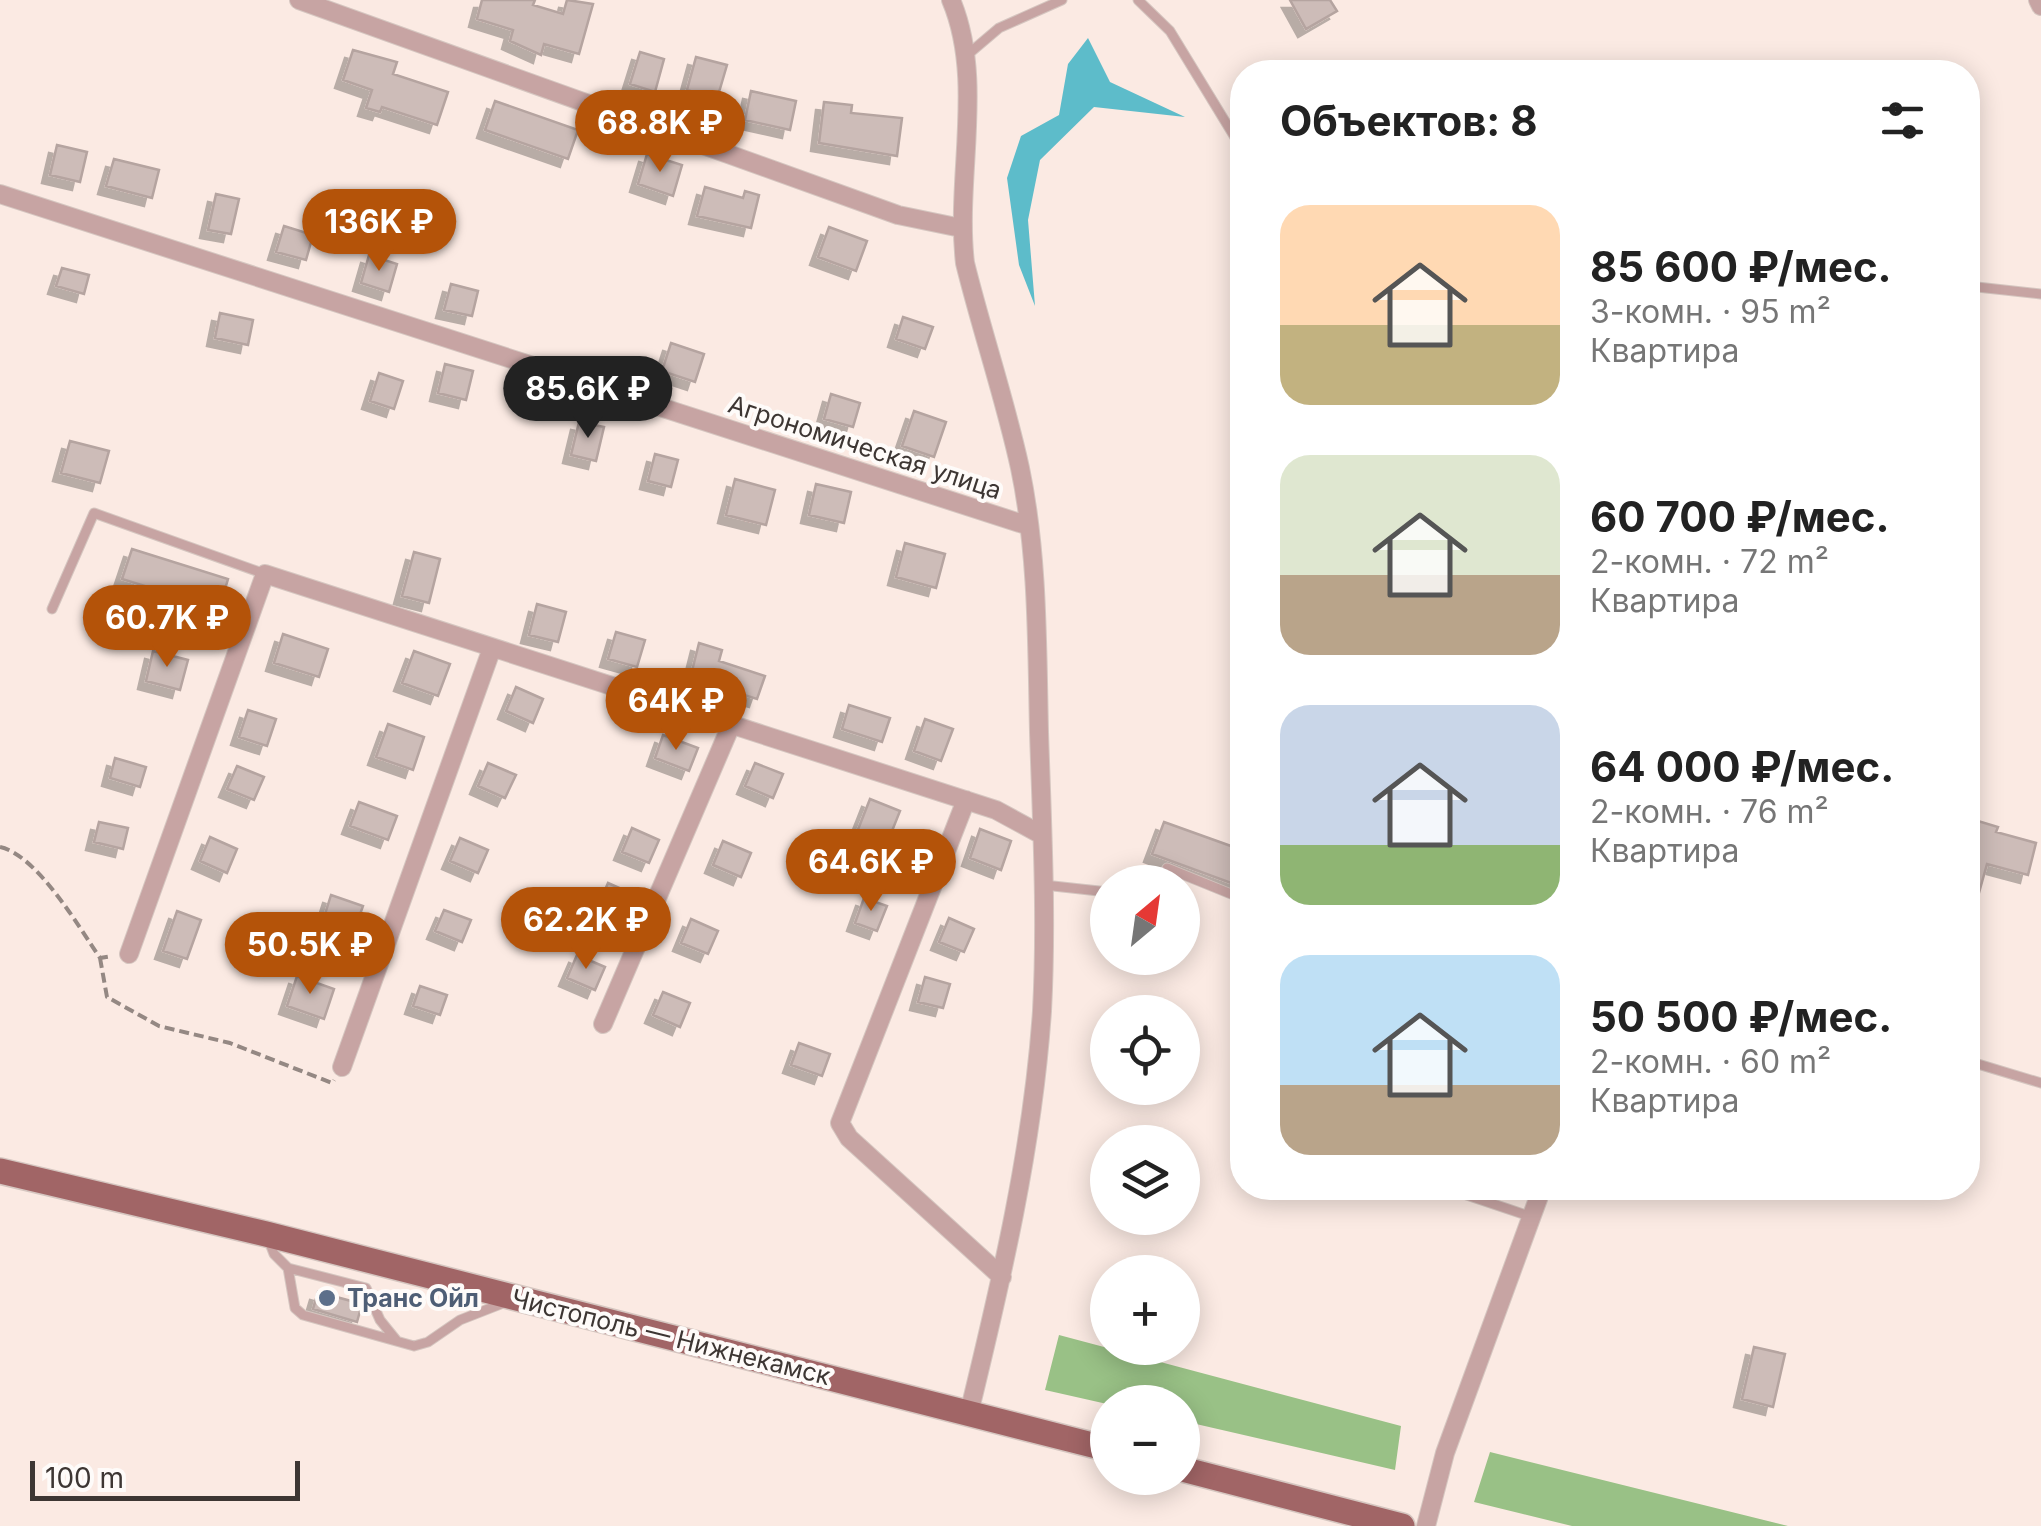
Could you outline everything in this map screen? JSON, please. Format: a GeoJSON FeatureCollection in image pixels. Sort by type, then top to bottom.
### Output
{"type":"FeatureCollection","features":[{"type":"Feature","properties":{"kind":"main road","name":"Чистополь — Нижнекамск"},"geometry":{"type":"LineString","coordinates":[[0,1171],[266,1234],[1090,1444]]}},
{"type":"Feature","properties":{"kind":"main road"},"geometry":{"type":"LineString","coordinates":[[1200,1473],[1402,1526]]}},
{"type":"Feature","properties":{"kind":"street"},"geometry":{"type":"LineString","coordinates":[[299,0],[898,214],[961,228]]}},
{"type":"Feature","properties":{"kind":"street"},"geometry":{"type":"LineString","coordinates":[[951,0],[966,56],[961,228],[989,364],[1020,469],[1029,526],[1036,610],[1044,885],[1042,1014],[1002,1277],[968,1412]]}},
{"type":"Feature","properties":{"kind":"street","name":"Агрономическая улица"},"geometry":{"type":"LineString","coordinates":[[0,194],[1029,526]]}},
{"type":"Feature","properties":{"kind":"street"},"geometry":{"type":"LineString","coordinates":[[129,954],[265,574],[966,800],[1042,835]]}},
{"type":"Feature","properties":{"kind":"street"},"geometry":{"type":"LineString","coordinates":[[342,1067],[492,648]]}},
{"type":"Feature","properties":{"kind":"street"},"geometry":{"type":"LineString","coordinates":[[603,1024],[732,723]]}},
{"type":"Feature","properties":{"kind":"street"},"geometry":{"type":"LineString","coordinates":[[966,800],[840,1122],[850,1138],[1002,1277]]}},
{"type":"Feature","properties":{"kind":"street"},"geometry":{"type":"LineString","coordinates":[[1426,1526],[1445,1453],[1538,1200]]}},
{"type":"Feature","properties":{"kind":"lane"},"geometry":{"type":"LineString","coordinates":[[966,56],[1000,28],[1062,0]]}},
{"type":"Feature","properties":{"kind":"lane"},"geometry":{"type":"LineString","coordinates":[[1138,0],[1170,31],[1230,130]]}},
{"type":"Feature","properties":{"kind":"lane"},"geometry":{"type":"LineString","coordinates":[[1980,287],[2041,294]]}},
{"type":"Feature","properties":{"kind":"lane"},"geometry":{"type":"LineString","coordinates":[[52,609],[94,512],[265,574]]}},
{"type":"Feature","properties":{"kind":"lane"},"geometry":{"type":"LineString","coordinates":[[1200,882],[1230,894]]}},
{"type":"Feature","properties":{"kind":"lane"},"geometry":{"type":"LineString","coordinates":[[1044,885],[1090,890]]}},
{"type":"Feature","properties":{"kind":"lane"},"geometry":{"type":"LineString","coordinates":[[1980,1065],[2041,1084]]}},
{"type":"Feature","properties":{"kind":"lane"},"geometry":{"type":"LineString","coordinates":[[1482,1200],[1532,1217]]}},
{"type":"Feature","properties":{"kind":"lane"},"geometry":{"type":"LineString","coordinates":[[266,1234],[274,1254],[288,1268],[366,1288],[380,1320],[399,1343]]}},
{"type":"Feature","properties":{"kind":"lane"},"geometry":{"type":"LineString","coordinates":[[288,1268],[291,1299],[303,1315],[359,1328],[399,1343],[428,1342],[460,1320],[518,1298]]}},
{"type":"Feature","properties":{"kind":"path"},"geometry":{"type":"LineString","coordinates":[[0,847],[14,850],[62,902],[100,958],[108,997],[159,1026],[230,1043],[332,1084],[342,1067]]}},
{"type":"Feature","properties":{"kind":"path"},"geometry":{"type":"LineString","coordinates":[[100,958],[129,954]]}},
{"type":"Feature","properties":{"kind":"green space"},"geometry":{"type":"Polygon","coordinates":[[[1059,1335],[1090,1343],[1090,1365],[1172,1365],[1401,1426],[1395,1470],[1200,1425],[1200,1385],[1090,1385],[1090,1400],[1045,1390],[1059,1335]]]}},
{"type":"Feature","properties":{"kind":"green space"},"geometry":{"type":"Polygon","coordinates":[[[1490,1452],[1788,1526],[1572,1526],[1474,1502],[1490,1452]]]}},
{"type":"Feature","properties":{"kind":"water"},"geometry":{"type":"Polygon","coordinates":[[[1088,38],[1110,82],[1185,117],[1094,107],[1040,160],[1028,220],[1035,306],[1019,265],[1007,178],[1021,136],[1059,115],[1068,64],[1088,38]]]}},
{"type":"Feature","properties":{"kind":"building"},"geometry":{"type":"Polygon","coordinates":[[[482,0],[535,0],[533,5],[563,14],[567,0],[593,4],[579,54],[544,44],[541,55],[510,41],[513,30],[477,19],[482,0]]]}},
{"type":"Feature","properties":{"kind":"building"},"geometry":{"type":"Polygon","coordinates":[[[1290,0],[1330,0],[1337,11],[1306,29],[1290,0]]]}},
{"type":"Feature","properties":{"kind":"building"},"geometry":{"type":"Polygon","coordinates":[[[353,50],[397,62],[393,74],[448,92],[437,125],[382,107],[380,112],[366,108],[372,90],[343,80],[353,50]]]}},
{"type":"Feature","properties":{"kind":"building"},"geometry":{"type":"Polygon","coordinates":[[[640,52],[664,59],[655,92],[630,84],[640,52]]]}},
{"type":"Feature","properties":{"kind":"building"},"geometry":{"type":"Polygon","coordinates":[[[696,57],[727,65],[717,99],[687,90],[696,57]]]}},
{"type":"Feature","properties":{"kind":"building"},"geometry":{"type":"Polygon","coordinates":[[[751,91],[796,101],[790,130],[745,120],[751,91]]]}},
{"type":"Feature","properties":{"kind":"building"},"geometry":{"type":"Polygon","coordinates":[[[495,101],[578,130],[568,159],[485,130],[495,101]]]}},
{"type":"Feature","properties":{"kind":"building"},"geometry":{"type":"Polygon","coordinates":[[[824,102],[852,105],[851,113],[902,118],[897,156],[819,143],[824,102]]]}},
{"type":"Feature","properties":{"kind":"building"},"geometry":{"type":"Polygon","coordinates":[[[57,145],[87,152],[80,182],[50,175],[57,145]]]}},
{"type":"Feature","properties":{"kind":"building"},"geometry":{"type":"Polygon","coordinates":[[[647,154],[682,165],[673,196],[638,184],[647,154]]]}},
{"type":"Feature","properties":{"kind":"building"},"geometry":{"type":"Polygon","coordinates":[[[114,159],[159,170],[152,198],[106,186],[114,159]]]}},
{"type":"Feature","properties":{"kind":"building"},"geometry":{"type":"Polygon","coordinates":[[[705,187],[743,198],[745,191],[759,195],[751,228],[697,216],[705,187]]]}},
{"type":"Feature","properties":{"kind":"building"},"geometry":{"type":"Polygon","coordinates":[[[216,194],[239,199],[231,234],[208,230],[216,194]]]}},
{"type":"Feature","properties":{"kind":"building"},"geometry":{"type":"Polygon","coordinates":[[[284,226],[313,235],[306,260],[276,252],[284,226]]]}},
{"type":"Feature","properties":{"kind":"building"},"geometry":{"type":"Polygon","coordinates":[[[829,227],[867,241],[856,271],[818,257],[829,227]]]}},
{"type":"Feature","properties":{"kind":"building"},"geometry":{"type":"Polygon","coordinates":[[[369,255],[397,264],[389,292],[361,283],[369,255]]]}},
{"type":"Feature","properties":{"kind":"building"},"geometry":{"type":"Polygon","coordinates":[[[62,268],[89,275],[84,294],[56,286],[62,268]]]}},
{"type":"Feature","properties":{"kind":"building"},"geometry":{"type":"Polygon","coordinates":[[[451,284],[478,291],[472,316],[444,310],[451,284]]]}},
{"type":"Feature","properties":{"kind":"building"},"geometry":{"type":"Polygon","coordinates":[[[220,313],[253,320],[248,345],[215,338],[220,313]]]}},
{"type":"Feature","properties":{"kind":"building"},"geometry":{"type":"Polygon","coordinates":[[[903,317],[933,327],[925,349],[896,339],[903,317]]]}},
{"type":"Feature","properties":{"kind":"building"},"geometry":{"type":"Polygon","coordinates":[[[671,343],[704,354],[695,382],[662,371],[671,343]]]}},
{"type":"Feature","properties":{"kind":"building"},"geometry":{"type":"Polygon","coordinates":[[[445,364],[473,371],[466,400],[438,393],[445,364]]]}},
{"type":"Feature","properties":{"kind":"building"},"geometry":{"type":"Polygon","coordinates":[[[379,373],[403,381],[394,409],[370,401],[379,373]]]}},
{"type":"Feature","properties":{"kind":"building"},"geometry":{"type":"Polygon","coordinates":[[[831,394],[860,403],[853,427],[824,419],[831,394]]]}},
{"type":"Feature","properties":{"kind":"building"},"geometry":{"type":"Polygon","coordinates":[[[914,411],[946,422],[934,457],[902,446],[914,411]]]}},
{"type":"Feature","properties":{"kind":"building"},"geometry":{"type":"Polygon","coordinates":[[[579,422],[604,427],[596,461],[571,455],[579,422]]]}},
{"type":"Feature","properties":{"kind":"building"},"geometry":{"type":"Polygon","coordinates":[[[70,441],[109,451],[100,483],[61,473],[70,441]]]}},
{"type":"Feature","properties":{"kind":"building"},"geometry":{"type":"Polygon","coordinates":[[[655,454],[678,460],[671,487],[648,481],[655,454]]]}},
{"type":"Feature","properties":{"kind":"building"},"geometry":{"type":"Polygon","coordinates":[[[735,479],[775,490],[766,525],[726,515],[735,479]]]}},
{"type":"Feature","properties":{"kind":"building"},"geometry":{"type":"Polygon","coordinates":[[[816,484],[851,492],[844,523],[809,515],[816,484]]]}},
{"type":"Feature","properties":{"kind":"building"},"geometry":{"type":"Polygon","coordinates":[[[905,543],[945,554],[936,588],[896,577],[905,543]]]}},
{"type":"Feature","properties":{"kind":"building"},"geometry":{"type":"Polygon","coordinates":[[[132,549],[228,579],[219,609],[122,579],[132,549]]]}},
{"type":"Feature","properties":{"kind":"building"},"geometry":{"type":"Polygon","coordinates":[[[414,552],[440,559],[429,603],[402,596],[414,552]]]}},
{"type":"Feature","properties":{"kind":"building"},"geometry":{"type":"Polygon","coordinates":[[[537,604],[566,612],[558,642],[529,635],[537,604]]]}},
{"type":"Feature","properties":{"kind":"building"},"geometry":{"type":"Polygon","coordinates":[[[616,632],[645,640],[637,667],[608,659],[616,632]]]}},
{"type":"Feature","properties":{"kind":"building"},"geometry":{"type":"Polygon","coordinates":[[[283,634],[328,649],[319,677],[274,663],[283,634]]]}},
{"type":"Feature","properties":{"kind":"building"},"geometry":{"type":"Polygon","coordinates":[[[699,643],[722,650],[719,661],[765,676],[757,699],[728,690],[729,685],[691,675],[699,643]]]}},
{"type":"Feature","properties":{"kind":"building"},"geometry":{"type":"Polygon","coordinates":[[[153,651],[188,660],[180,690],[146,681],[153,651]]]}},
{"type":"Feature","properties":{"kind":"building"},"geometry":{"type":"Polygon","coordinates":[[[414,651],[450,664],[438,696],[402,683],[414,651]]]}},
{"type":"Feature","properties":{"kind":"building"},"geometry":{"type":"Polygon","coordinates":[[[516,687],[543,699],[533,723],[506,711],[516,687]]]}},
{"type":"Feature","properties":{"kind":"building"},"geometry":{"type":"Polygon","coordinates":[[[849,705],[890,718],[882,742],[842,729],[849,705]]]}},
{"type":"Feature","properties":{"kind":"building"},"geometry":{"type":"Polygon","coordinates":[[[248,710],[276,719],[267,746],[239,737],[248,710]]]}},
{"type":"Feature","properties":{"kind":"building"},"geometry":{"type":"Polygon","coordinates":[[[925,719],[953,729],[941,761],[914,751],[925,719]]]}},
{"type":"Feature","properties":{"kind":"building"},"geometry":{"type":"Polygon","coordinates":[[[388,724],[424,737],[413,770],[376,757],[388,724]]]}},
{"type":"Feature","properties":{"kind":"building"},"geometry":{"type":"Polygon","coordinates":[[[663,735],[698,748],[689,771],[655,758],[663,735]]]}},
{"type":"Feature","properties":{"kind":"building"},"geometry":{"type":"Polygon","coordinates":[[[115,758],[146,767],[140,787],[110,778],[115,758]]]}},
{"type":"Feature","properties":{"kind":"building"},"geometry":{"type":"Polygon","coordinates":[[[488,763],[516,775],[505,798],[478,786],[488,763]]]}},
{"type":"Feature","properties":{"kind":"building"},"geometry":{"type":"Polygon","coordinates":[[[755,763],[783,774],[773,798],[745,786],[755,763]]]}},
{"type":"Feature","properties":{"kind":"building"},"geometry":{"type":"Polygon","coordinates":[[[237,766],[264,777],[254,800],[227,789],[237,766]]]}},
{"type":"Feature","properties":{"kind":"building"},"geometry":{"type":"Polygon","coordinates":[[[870,799],[900,811],[888,841],[920,853],[910,879],[848,855],[870,799]]]}},
{"type":"Feature","properties":{"kind":"building"},"geometry":{"type":"Polygon","coordinates":[[[359,802],[397,816],[388,840],[350,826],[359,802]]]}},
{"type":"Feature","properties":{"kind":"building"},"geometry":{"type":"Polygon","coordinates":[[[99,822],[128,828],[123,849],[94,842],[99,822]]]}},
{"type":"Feature","properties":{"kind":"building"},"geometry":{"type":"Polygon","coordinates":[[[1164,822],[1230,846],[1230,883],[1200,872],[1200,865],[1182,865],[1152,854],[1164,822]]]}},
{"type":"Feature","properties":{"kind":"building"},"geometry":{"type":"Polygon","coordinates":[[[1980,822],[1998,827],[1996,832],[2036,843],[2028,875],[1987,864],[1980,889],[1980,822]]]}},
{"type":"Feature","properties":{"kind":"building"},"geometry":{"type":"Polygon","coordinates":[[[632,828],[659,840],[649,863],[622,852],[632,828]]]}},
{"type":"Feature","properties":{"kind":"building"},"geometry":{"type":"Polygon","coordinates":[[[980,829],[1011,841],[1001,870],[970,858],[980,829]]]}},
{"type":"Feature","properties":{"kind":"building"},"geometry":{"type":"Polygon","coordinates":[[[210,837],[237,849],[227,873],[200,861],[210,837]]]}},
{"type":"Feature","properties":{"kind":"building"},"geometry":{"type":"Polygon","coordinates":[[[460,838],[488,850],[478,873],[450,861],[460,838]]]}},
{"type":"Feature","properties":{"kind":"building"},"geometry":{"type":"Polygon","coordinates":[[[723,841],[751,853],[741,877],[713,865],[723,841]]]}},
{"type":"Feature","properties":{"kind":"building"},"geometry":{"type":"Polygon","coordinates":[[[608,883],[635,895],[626,918],[598,906],[608,883]]]}},
{"type":"Feature","properties":{"kind":"building"},"geometry":{"type":"Polygon","coordinates":[[[331,895],[363,906],[353,934],[322,924],[331,895]]]}},
{"type":"Feature","properties":{"kind":"building"},"geometry":{"type":"Polygon","coordinates":[[[864,898],[887,906],[877,931],[855,923],[864,898]]]}},
{"type":"Feature","properties":{"kind":"building"},"geometry":{"type":"Polygon","coordinates":[[[444,910],[471,920],[462,942],[435,931],[444,910]]]}},
{"type":"Feature","properties":{"kind":"building"},"geometry":{"type":"Polygon","coordinates":[[[177,911],[201,920],[187,959],[163,951],[177,911]]]}},
{"type":"Feature","properties":{"kind":"building"},"geometry":{"type":"Polygon","coordinates":[[[949,918],[974,929],[964,952],[939,942],[949,918]]]}},
{"type":"Feature","properties":{"kind":"building"},"geometry":{"type":"Polygon","coordinates":[[[691,919],[718,931],[708,954],[681,943],[691,919]]]}},
{"type":"Feature","properties":{"kind":"building"},"geometry":{"type":"Polygon","coordinates":[[[577,955],[605,967],[595,990],[567,978],[577,955]]]}},
{"type":"Feature","properties":{"kind":"building"},"geometry":{"type":"Polygon","coordinates":[[[297,976],[334,989],[324,1019],[287,1006],[297,976]]]}},
{"type":"Feature","properties":{"kind":"building"},"geometry":{"type":"Polygon","coordinates":[[[925,977],[950,984],[943,1008],[918,1002],[925,977]]]}},
{"type":"Feature","properties":{"kind":"building"},"geometry":{"type":"Polygon","coordinates":[[[420,986],[447,995],[440,1015],[413,1006],[420,986]]]}},
{"type":"Feature","properties":{"kind":"building"},"geometry":{"type":"Polygon","coordinates":[[[663,992],[690,1003],[680,1027],[653,1015],[663,992]]]}},
{"type":"Feature","properties":{"kind":"building"},"geometry":{"type":"Polygon","coordinates":[[[799,1043],[830,1054],[822,1076],[791,1065],[799,1043]]]}},
{"type":"Feature","properties":{"kind":"building"},"geometry":{"type":"Polygon","coordinates":[[[318,1292],[362,1304],[357,1322],[313,1309],[318,1292]]]}},
{"type":"Feature","properties":{"kind":"building"},"geometry":{"type":"Polygon","coordinates":[[[1754,1347],[1785,1354],[1773,1407],[1742,1399],[1754,1347]]]}},
{"type":"Feature","properties":{"kind":"place","name":"Транс Ойл"},"geometry":{"type":"Point","coordinates":[327,1298]}}]}
